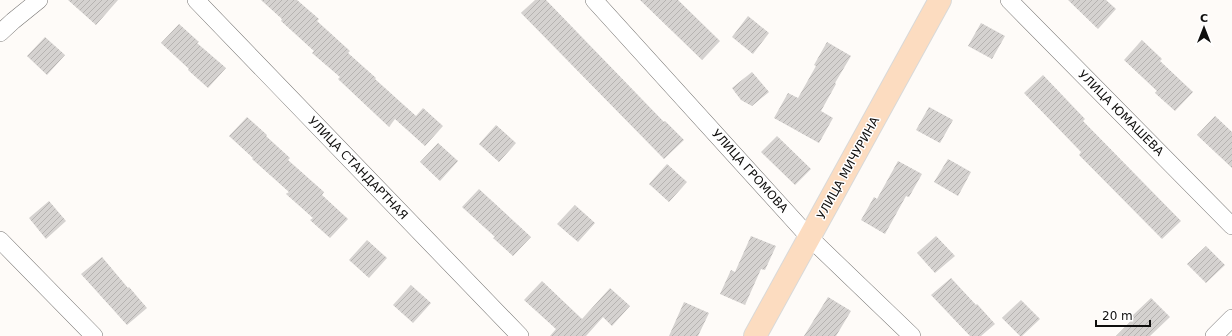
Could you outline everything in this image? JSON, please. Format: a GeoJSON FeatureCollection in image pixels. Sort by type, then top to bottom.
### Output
{"type":"FeatureCollection","features":[{"type":"Feature","properties":{"kind":"main road","name":"УЛИЦА МИЧУРИНА"},"geometry":{"type":"LineString","coordinates":[[755,336],[940,0]]}},
{"type":"Feature","properties":{"kind":"street"},"geometry":{"type":"LineString","coordinates":[[0,33],[39,0]]}},
{"type":"Feature","properties":{"kind":"street","name":"УЛИЦА СТАНДАРТНАЯ"},"geometry":{"type":"LineString","coordinates":[[196,0],[520,336]]}},
{"type":"Feature","properties":{"kind":"street","name":"УЛИЦА ГРОМОВА"},"geometry":{"type":"LineString","coordinates":[[594,0],[809,237],[912,336]]}},
{"type":"Feature","properties":{"kind":"street","name":"УЛИЦА ЮМАШЕВА"},"geometry":{"type":"LineString","coordinates":[[1009,0],[1232,226]]}},
{"type":"Feature","properties":{"kind":"street"},"geometry":{"type":"LineString","coordinates":[[0,240],[94,336]]}},
{"type":"Feature","properties":{"kind":"street"},"geometry":{"type":"LineString","coordinates":[[1214,336],[1232,318]]}},
{"type":"Feature","properties":{"kind":"building"},"geometry":{"type":"Polygon","coordinates":[[[68,0],[118,0],[96,25],[68,0]]]}},
{"type":"Feature","properties":{"kind":"building"},"geometry":{"type":"Polygon","coordinates":[[[261,0],[297,0],[319,19],[317,21],[350,51],[348,53],[416,116],[423,108],[443,126],[425,146],[395,119],[389,127],[338,79],[340,77],[312,53],[314,51],[281,21],[282,19],[261,0]]]}},
{"type":"Feature","properties":{"kind":"building"},"geometry":{"type":"Polygon","coordinates":[[[535,0],[546,0],[664,122],[665,121],[684,140],[664,159],[521,13],[535,0]]]}},
{"type":"Feature","properties":{"kind":"building"},"geometry":{"type":"Polygon","coordinates":[[[640,0],[678,0],[720,41],[702,60],[640,0]]]}},
{"type":"Feature","properties":{"kind":"building"},"geometry":{"type":"Polygon","coordinates":[[[1068,0],[1106,0],[1116,9],[1098,29],[1068,0]]]}},
{"type":"Feature","properties":{"kind":"building"},"geometry":{"type":"Polygon","coordinates":[[[748,16],[769,33],[753,54],[732,37],[748,16]]]}},
{"type":"Feature","properties":{"kind":"building"},"geometry":{"type":"Polygon","coordinates":[[[981,23],[1005,36],[992,59],[968,46],[981,23]]]}},
{"type":"Feature","properties":{"kind":"building"},"geometry":{"type":"Polygon","coordinates":[[[179,24],[199,42],[197,43],[226,68],[208,88],[161,43],[179,24]]]}},
{"type":"Feature","properties":{"kind":"building"},"geometry":{"type":"Polygon","coordinates":[[[45,37],[65,55],[47,75],[27,56],[45,37]]]}},
{"type":"Feature","properties":{"kind":"building"},"geometry":{"type":"Polygon","coordinates":[[[1142,40],[1162,59],[1160,61],[1193,92],[1175,111],[1155,93],[1157,91],[1124,60],[1142,40]]]}},
{"type":"Feature","properties":{"kind":"building"},"geometry":{"type":"Polygon","coordinates":[[[827,42],[851,56],[821,111],[833,118],[819,143],[774,118],[788,93],[798,98],[816,66],[814,65],[827,42]]]}},
{"type":"Feature","properties":{"kind":"building"},"geometry":{"type":"Polygon","coordinates":[[[752,72],[769,92],[752,106],[741,100],[732,88],[752,72]]]}},
{"type":"Feature","properties":{"kind":"building"},"geometry":{"type":"Polygon","coordinates":[[[1043,75],[1085,119],[1083,121],[1181,221],[1162,239],[1079,155],[1081,152],[1024,93],[1043,75]]]}},
{"type":"Feature","properties":{"kind":"building"},"geometry":{"type":"Polygon","coordinates":[[[929,107],[953,120],[940,143],[916,130],[929,107]]]}},
{"type":"Feature","properties":{"kind":"building"},"geometry":{"type":"Polygon","coordinates":[[[1215,116],[1232,132],[1232,168],[1197,135],[1215,116]]]}},
{"type":"Feature","properties":{"kind":"building"},"geometry":{"type":"Polygon","coordinates":[[[247,117],[290,158],[288,160],[324,192],[322,195],[348,219],[330,238],[310,220],[313,218],[286,194],[289,192],[229,136],[247,117]]]}},
{"type":"Feature","properties":{"kind":"building"},"geometry":{"type":"Polygon","coordinates":[[[496,125],[516,143],[499,162],[479,144],[496,125]]]}},
{"type":"Feature","properties":{"kind":"building"},"geometry":{"type":"Polygon","coordinates":[[[777,136],[811,169],[795,185],[761,152],[777,136]]]}},
{"type":"Feature","properties":{"kind":"building"},"geometry":{"type":"Polygon","coordinates":[[[438,143],[458,161],[440,181],[420,162],[438,143]]]}},
{"type":"Feature","properties":{"kind":"building"},"geometry":{"type":"Polygon","coordinates":[[[948,159],[971,172],[958,196],[934,182],[948,159]]]}},
{"type":"Feature","properties":{"kind":"building"},"geometry":{"type":"Polygon","coordinates":[[[898,161],[922,174],[909,197],[906,196],[885,234],[861,220],[874,197],[877,199],[898,161]]]}},
{"type":"Feature","properties":{"kind":"building"},"geometry":{"type":"Polygon","coordinates":[[[667,164],[687,182],[669,202],[649,184],[667,164]]]}},
{"type":"Feature","properties":{"kind":"building"},"geometry":{"type":"Polygon","coordinates":[[[479,189],[531,237],[513,256],[493,238],[495,237],[462,207],[479,189]]]}},
{"type":"Feature","properties":{"kind":"building"},"geometry":{"type":"Polygon","coordinates":[[[49,201],[66,221],[46,239],[29,218],[49,201]]]}},
{"type":"Feature","properties":{"kind":"building"},"geometry":{"type":"Polygon","coordinates":[[[575,205],[595,223],[578,242],[557,224],[575,205]]]}},
{"type":"Feature","properties":{"kind":"building"},"geometry":{"type":"Polygon","coordinates":[[[751,236],[776,246],[765,270],[761,269],[745,305],[720,294],[731,270],[735,272],[751,236]]]}},
{"type":"Feature","properties":{"kind":"building"},"geometry":{"type":"Polygon","coordinates":[[[936,236],[955,256],[935,273],[917,253],[936,236]]]}},
{"type":"Feature","properties":{"kind":"building"},"geometry":{"type":"Polygon","coordinates":[[[367,240],[387,258],[369,278],[349,260],[367,240]]]}},
{"type":"Feature","properties":{"kind":"building"},"geometry":{"type":"Polygon","coordinates":[[[1206,246],[1225,265],[1206,283],[1187,264],[1206,246]]]}},
{"type":"Feature","properties":{"kind":"building"},"geometry":{"type":"Polygon","coordinates":[[[102,257],[147,308],[127,325],[81,274],[102,257]]]}},
{"type":"Feature","properties":{"kind":"building"},"geometry":{"type":"Polygon","coordinates":[[[951,278],[995,324],[981,336],[970,336],[931,295],[951,278]]]}},
{"type":"Feature","properties":{"kind":"building"},"geometry":{"type":"Polygon","coordinates":[[[542,281],[582,319],[610,288],[630,306],[612,326],[603,317],[586,336],[550,336],[556,329],[524,300],[542,281]]]}},
{"type":"Feature","properties":{"kind":"building"},"geometry":{"type":"Polygon","coordinates":[[[411,285],[431,303],[413,323],[393,305],[411,285]]]}},
{"type":"Feature","properties":{"kind":"building"},"geometry":{"type":"Polygon","coordinates":[[[828,297],[851,311],[836,336],[804,336],[828,297]]]}},
{"type":"Feature","properties":{"kind":"building"},"geometry":{"type":"Polygon","coordinates":[[[1151,298],[1170,317],[1150,336],[1116,336],[1134,318],[1132,316],[1151,298]]]}},
{"type":"Feature","properties":{"kind":"building"},"geometry":{"type":"Polygon","coordinates":[[[1021,300],[1040,319],[1022,336],[1020,336],[1002,318],[1021,300]]]}},
{"type":"Feature","properties":{"kind":"building"},"geometry":{"type":"Polygon","coordinates":[[[684,302],[709,313],[698,336],[669,336],[684,302]]]}}]}
